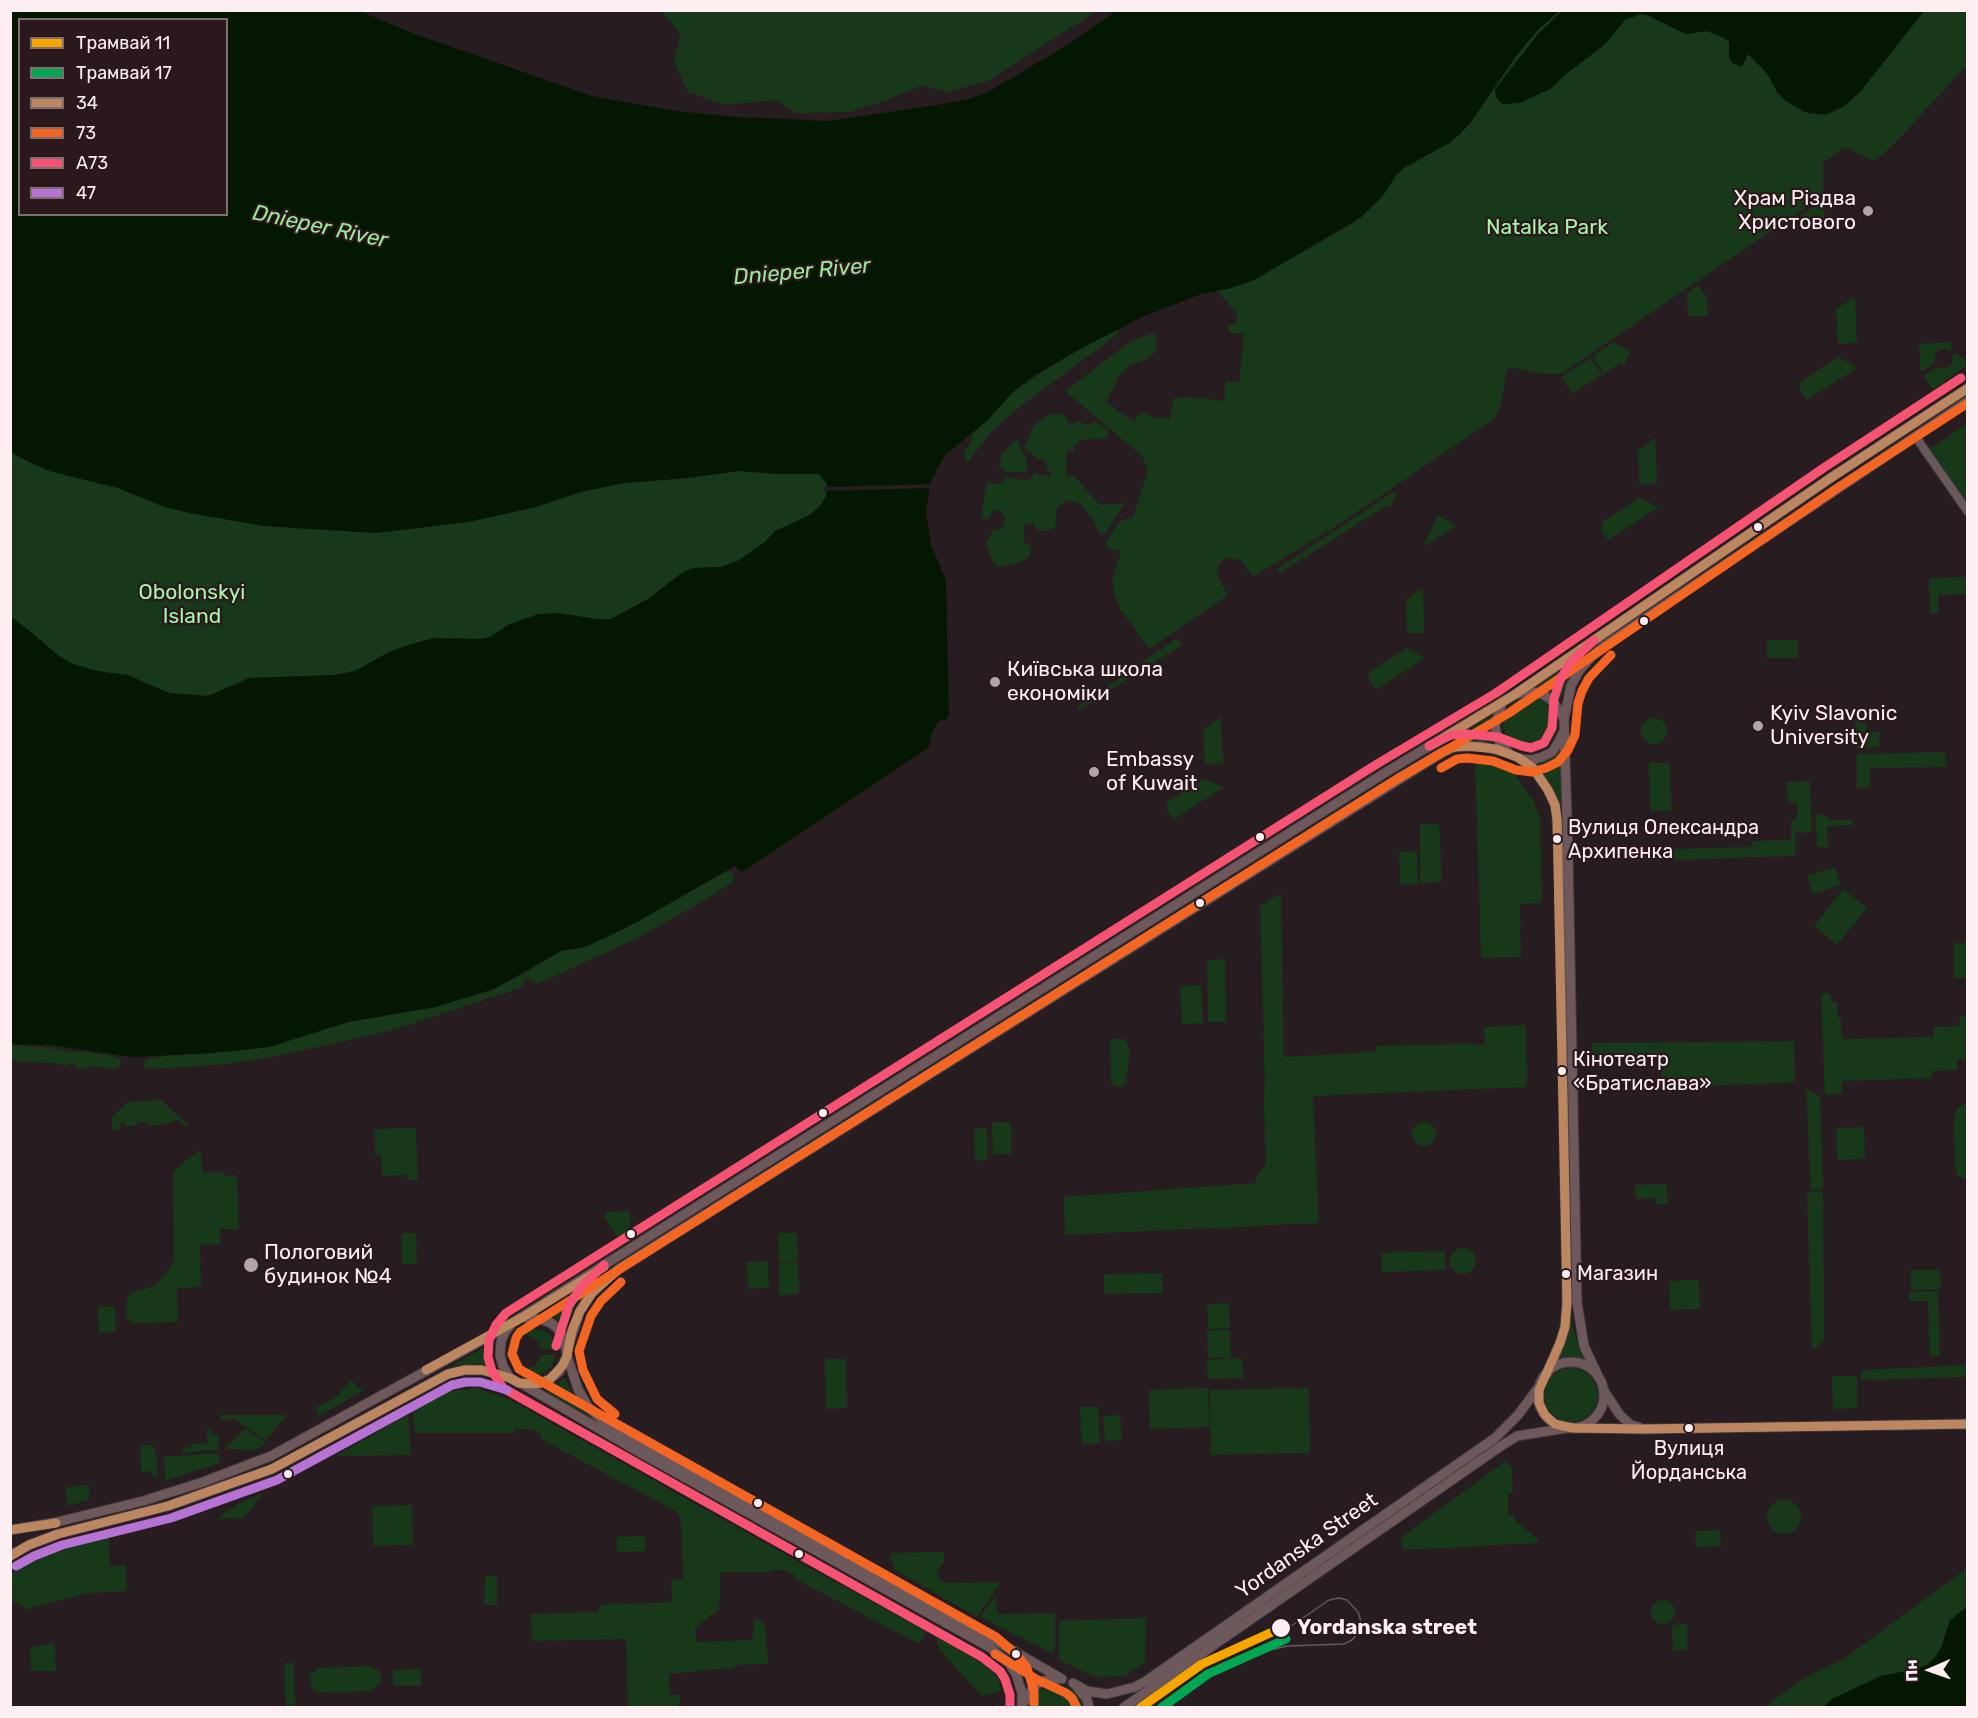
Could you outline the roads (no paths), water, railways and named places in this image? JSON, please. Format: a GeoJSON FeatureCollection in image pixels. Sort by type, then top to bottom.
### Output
{"type":"FeatureCollection","features":[{"type":"Feature","properties":{"kind":"main road"},"geometry":{"type":"LineString","coordinates":[[10,1530],[54,1523],[141,1502],[203,1482],[271,1456],[524,1317],[1383,774],[1502,703],[1832,477],[1968,388]]}},
{"type":"Feature","properties":{"kind":"main road"},"geometry":{"type":"LineString","coordinates":[[1644,1429],[1631,1425],[1620,1415],[1603,1389],[1584,1346],[1577,1302],[1564,731],[1564,719],[1571,686],[1579,671],[1604,646],[1968,401]]}},
{"type":"Feature","properties":{"kind":"main road"},"geometry":{"type":"LineString","coordinates":[[1832,477],[1839,488]]}},
{"type":"Feature","properties":{"kind":"main road"},"geometry":{"type":"LineString","coordinates":[[1514,695],[1535,692],[1545,695],[1553,701],[1564,719]]}},
{"type":"Feature","properties":{"kind":"main road"},"geometry":{"type":"LineString","coordinates":[[1502,703],[1495,725],[1497,735],[1501,745],[1509,753],[1533,768],[1548,790],[1555,805],[1559,852],[1567,1302],[1565,1327],[1547,1374],[1541,1383],[1539,1396],[1542,1409],[1555,1424],[1570,1428],[1584,1426],[1597,1415],[1604,1400],[1603,1389]]}},
{"type":"Feature","properties":{"kind":"main road"},"geometry":{"type":"LineString","coordinates":[[1519,759],[1532,760],[1552,752],[1564,731]]}},
{"type":"Feature","properties":{"kind":"main road"},"geometry":{"type":"LineString","coordinates":[[519,1383],[541,1383],[559,1372],[580,1311],[592,1293],[619,1269],[1443,752],[1455,747],[1481,746],[1509,753]]}},
{"type":"Feature","properties":{"kind":"main road"},"geometry":{"type":"LineString","coordinates":[[1173,908],[1179,917]]}},
{"type":"Feature","properties":{"kind":"main road"},"geometry":{"type":"LineString","coordinates":[[524,1317],[551,1323],[557,1328],[564,1337],[567,1353]]}},
{"type":"Feature","properties":{"kind":"main road"},"geometry":{"type":"LineString","coordinates":[[510,1378],[503,1366],[501,1349],[505,1332],[513,1323]]}},
{"type":"Feature","properties":{"kind":"main road","name":"Yordanska Street"},"geometry":{"type":"LineString","coordinates":[[567,1353],[578,1389],[588,1407],[602,1420],[1062,1679],[1088,1690],[1107,1694],[1135,1688],[1146,1681],[1495,1438],[1514,1421],[1541,1383]]}},
{"type":"Feature","properties":{"kind":"main road"},"geometry":{"type":"LineString","coordinates":[[1547,1374],[1559,1365],[1574,1363],[1588,1367],[1599,1378]]}},
{"type":"Feature","properties":{"kind":"main road"},"geometry":{"type":"LineString","coordinates":[[10,1556],[29,1545],[58,1534],[168,1506],[272,1469],[448,1374],[465,1370],[482,1370],[510,1378],[989,1647],[1009,1663],[1016,1674],[1022,1693],[1023,1707]]}},
{"type":"Feature","properties":{"kind":"main road","name":"Yordanska Street"},"geometry":{"type":"LineString","coordinates":[[1123,1707],[1516,1436],[1570,1428],[1968,1424]]}},
{"type":"Feature","properties":{"kind":"main road"},"geometry":{"type":"LineString","coordinates":[[1023,1707],[1032,1689],[1040,1682],[1062,1679]]}},
{"type":"Feature","properties":{"kind":"main road"},"geometry":{"type":"LineString","coordinates":[[1073,1683],[1087,1699],[1089,1707]]}},
{"type":"Feature","properties":{"kind":"street"},"geometry":{"type":"LineString","coordinates":[[1914,436],[1968,512]]}},
{"type":"Feature","properties":{"kind":"water","name":"Dnieper River"},"geometry":{"type":"Polygon","coordinates":[[[11,11],[360,11],[412,33],[592,96],[676,111],[735,117],[829,121],[944,104],[969,99],[990,91],[1069,44],[1116,11],[1559,11],[1536,32],[1516,56],[1461,133],[1449,143],[1404,168],[1397,174],[1382,197],[1360,218],[1254,280],[1231,288],[1201,294],[1142,317],[1073,353],[1032,377],[1013,392],[987,421],[945,455],[932,479],[926,513],[931,545],[946,580],[949,715],[947,719],[938,722],[932,733],[929,747],[744,871],[740,871],[735,866],[639,921],[588,946],[561,951],[494,989],[436,1007],[348,1022],[269,1047],[213,1053],[132,1057],[51,1045],[11,1044],[11,617],[59,656],[73,664],[97,671],[128,675],[169,693],[208,696],[249,678],[335,675],[355,671],[389,652],[411,644],[434,638],[480,639],[490,637],[508,625],[538,614],[558,613],[611,619],[648,599],[683,572],[693,568],[721,567],[738,561],[765,542],[775,531],[810,515],[821,505],[826,496],[827,484],[819,474],[739,471],[624,483],[581,492],[536,507],[468,522],[375,533],[264,526],[190,513],[164,507],[118,488],[49,471],[10,451],[11,11]]]}},
{"type":"Feature","properties":{"kind":"water"},"geometry":{"type":"Polygon","coordinates":[[[1562,11],[1924,11],[1860,92],[1843,107],[1825,115],[1804,112],[1786,101],[1777,92],[1767,73],[1748,54],[1742,67],[1732,63],[1729,57],[1729,42],[1726,39],[1707,31],[1686,34],[1641,14],[1625,20],[1604,45],[1550,89],[1519,103],[1501,103],[1496,97],[1495,89],[1538,34],[1562,11]]]}},
{"type":"Feature","properties":{"kind":"water"},"geometry":{"type":"Polygon","coordinates":[[[1967,1607],[1967,1707],[1824,1707],[1832,1699],[1881,1676],[1927,1665],[1941,1648],[1950,1620],[1967,1607]]]}},
{"type":"Feature","properties":{"kind":"tram line"},"geometry":{"type":"LineString","coordinates":[[1256,1639],[1281,1633],[1329,1600],[1339,1598],[1347,1600],[1358,1612],[1361,1622],[1358,1633],[1344,1644],[1287,1646],[1262,1652]]}},
{"type":"Feature","properties":{"kind":"tram line","name":"11"},"geometry":{"type":"LineString","coordinates":[[1140,1708],[1202,1664],[1281,1628]]}},
{"type":"Feature","properties":{"kind":"tram line","name":"17"},"geometry":{"type":"LineString","coordinates":[[1161,1708],[1208,1674],[1286,1639]]}},
{"type":"Feature","properties":{"kind":"place","name":"Храм Різдва Христового"},"geometry":{"type":"Point","coordinates":[1868,211]}},
{"type":"Feature","properties":{"kind":"place","name":"Київська школа економіки"},"geometry":{"type":"Point","coordinates":[995,682]}},
{"type":"Feature","properties":{"kind":"place","name":"Kyiv Slavonic University"},"geometry":{"type":"Point","coordinates":[1758,726]}},
{"type":"Feature","properties":{"kind":"place","name":"Embassy of Kuwait"},"geometry":{"type":"Point","coordinates":[1094,772]}},
{"type":"Feature","properties":{"kind":"place","name":"Вулиця Олександра Архипенка"},"geometry":{"type":"Point","coordinates":[1557,839]}},
{"type":"Feature","properties":{"kind":"place","name":"Кінотеатр «Братислава»"},"geometry":{"type":"Point","coordinates":[1562,1071]}},
{"type":"Feature","properties":{"kind":"place","name":"Пологовий будинок №4"},"geometry":{"type":"Point","coordinates":[251,1265]}},
{"type":"Feature","properties":{"kind":"place","name":"Магазин"},"geometry":{"type":"Point","coordinates":[1566,1274]}},
{"type":"Feature","properties":{"kind":"place","name":"Вулиця Йорданська"},"geometry":{"type":"Point","coordinates":[1689,1428]}},
{"type":"Feature","properties":{"kind":"place","name":"Yordanska street"},"geometry":{"type":"Point","coordinates":[1281,1628]}},
{"type":"Feature","properties":{"kind":"park label","name":"Natalka Park"},"geometry":{"type":"Point","coordinates":[1547,228]}},
{"type":"Feature","properties":{"kind":"park label","name":"Obolonskyi Island"},"geometry":{"type":"Point","coordinates":[192,605]}}]}
